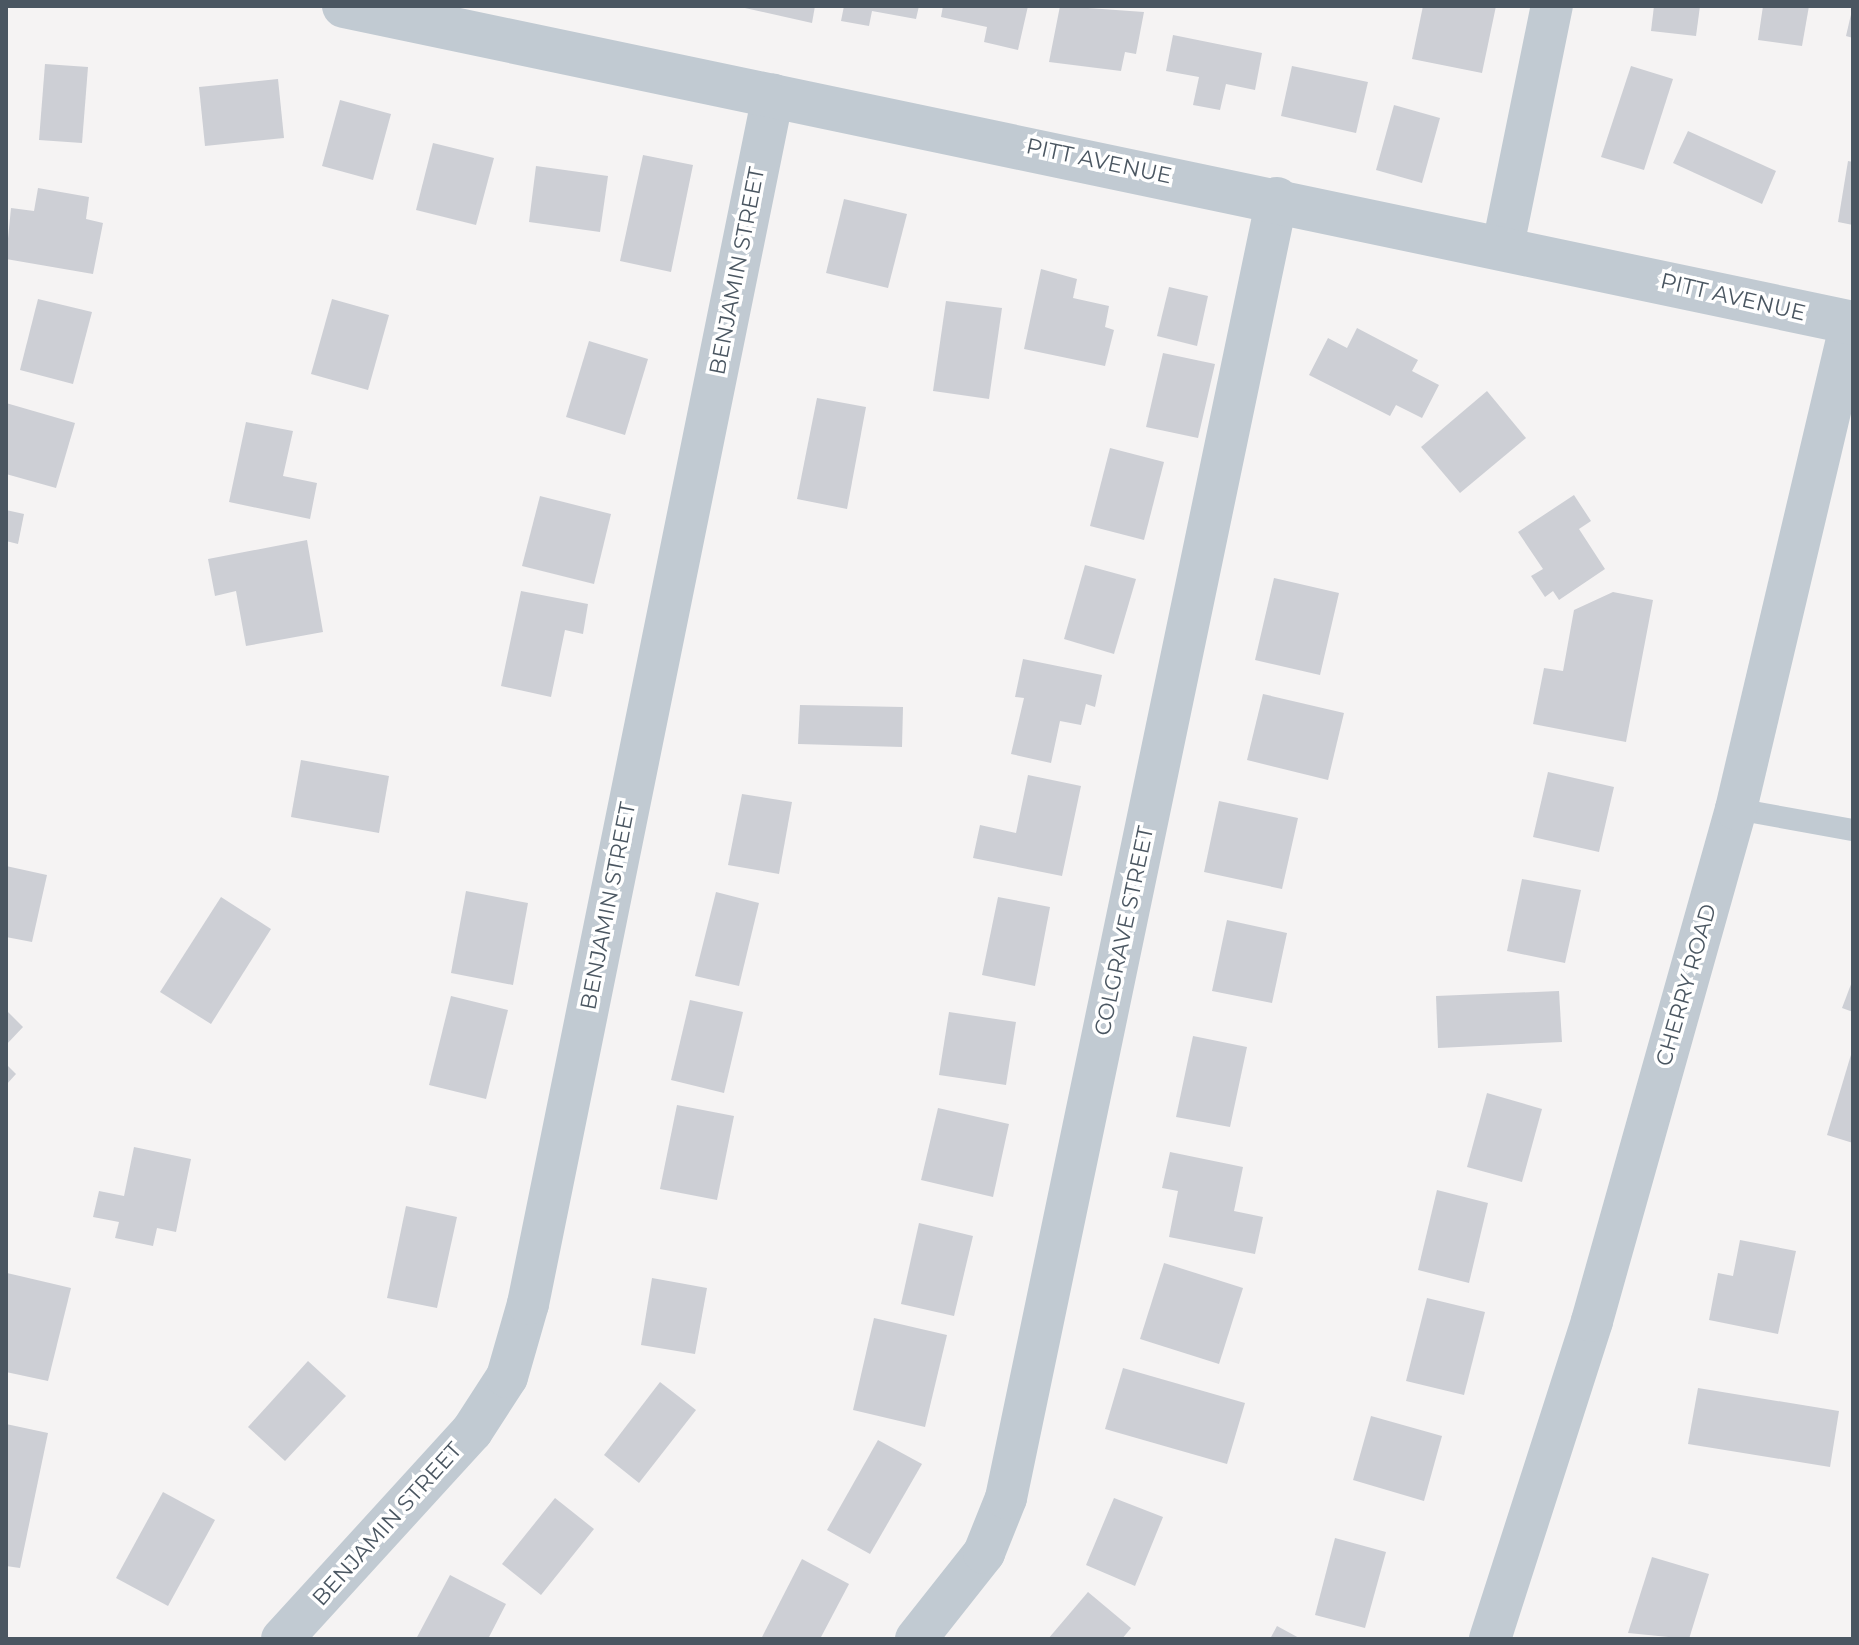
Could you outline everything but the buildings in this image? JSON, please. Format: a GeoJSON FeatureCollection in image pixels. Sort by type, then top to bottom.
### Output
{"type":"FeatureCollection","features":[{"type":"Feature","properties":{"kind":"street","name":"PITT AVENUE"},"geometry":{"type":"LineString","coordinates":[[344,6],[1277,198],[1852,323]]}},
{"type":"Feature","properties":{"kind":"street"},"geometry":{"type":"LineString","coordinates":[[1503,246],[1552,6]]}},
{"type":"Feature","properties":{"kind":"street","name":"BENJAMIN STREET"},"geometry":{"type":"LineString","coordinates":[[282,1639],[472,1431],[507,1377],[528,1304],[773,95]]}},
{"type":"Feature","properties":{"kind":"street","name":"COLGRAVE STREET"},"geometry":{"type":"LineString","coordinates":[[916,1639],[984,1553],[1006,1498],[1277,198]]}},
{"type":"Feature","properties":{"kind":"street","name":"CHERRY ROAD"},"geometry":{"type":"LineString","coordinates":[[1490,1639],[1588,1336],[1736,809],[1852,323]]}},
{"type":"Feature","properties":{"kind":"lane"},"geometry":{"type":"LineString","coordinates":[[1736,809],[1853,830]]}}]}
